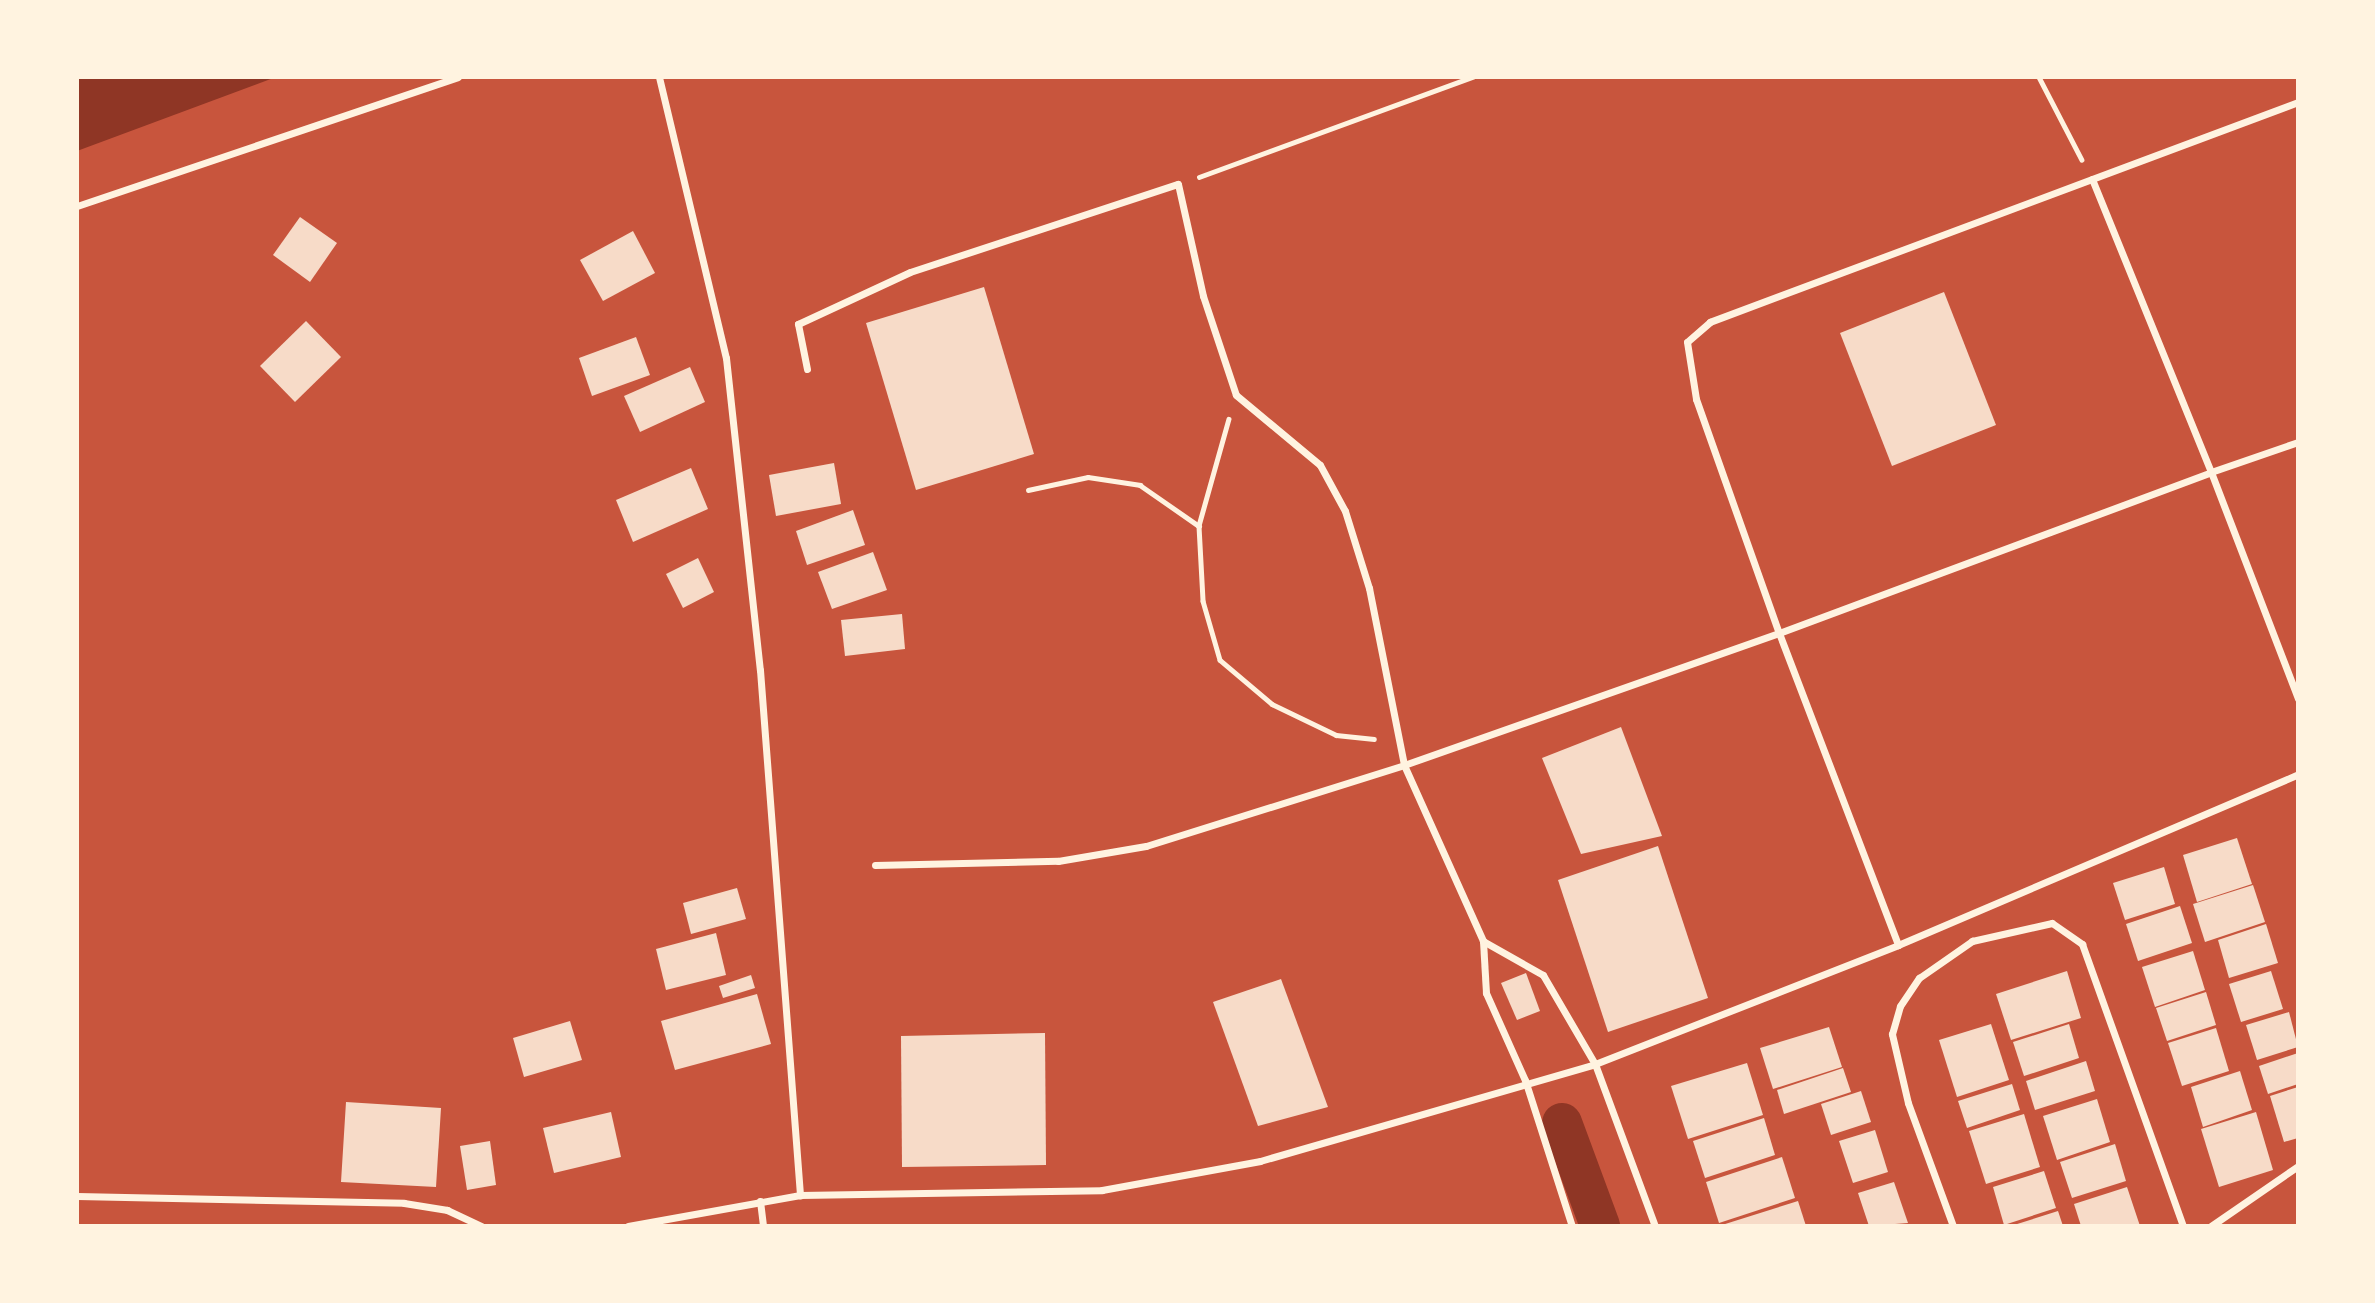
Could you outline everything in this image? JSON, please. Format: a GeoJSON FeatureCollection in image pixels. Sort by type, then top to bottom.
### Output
{"type":"FeatureCollection","features":[{"type":"Feature","properties":{"kind":"street"},"geometry":{"type":"LineString","coordinates":[[77,206],[458,77]]}},
{"type":"Feature","properties":{"kind":"street"},"geometry":{"type":"LineString","coordinates":[[659,77],[726,358],[760,670],[800,1195]]}},
{"type":"Feature","properties":{"kind":"street"},"geometry":{"type":"LineString","coordinates":[[1898,944],[1779,633],[1689,375],[1685,354],[1692,332],[2298,102]]}},
{"type":"Feature","properties":{"kind":"street"},"geometry":{"type":"LineString","coordinates":[[2091,179],[2211,472],[2298,699]]}},
{"type":"Feature","properties":{"kind":"street"},"geometry":{"type":"LineString","coordinates":[[807,369],[798,324],[910,272],[1178,184],[1203,296],[1236,394],[1320,465],[1345,511],[1369,588],[1404,765],[1483,941],[1486,993],[1525,1080],[1572,1226]]}},
{"type":"Feature","properties":{"kind":"street"},"geometry":{"type":"LineString","coordinates":[[875,865],[1058,860],[1146,846],[1404,765],[1779,633],[2298,442]]}},
{"type":"Feature","properties":{"kind":"street"},"geometry":{"type":"LineString","coordinates":[[628,1226],[800,1195],[1154,1185],[1260,1161],[1525,1080],[1595,1064],[1898,944],[2298,775]]}},
{"type":"Feature","properties":{"kind":"street"},"geometry":{"type":"LineString","coordinates":[[1953,1226],[1908,1103],[1892,1034],[1900,1006],[1919,978],[1972,941],[2052,923],[2082,944],[2183,1226]]}},
{"type":"Feature","properties":{"kind":"street"},"geometry":{"type":"LineString","coordinates":[[1483,941],[1543,975],[1595,1064],[1656,1226]]}},
{"type":"Feature","properties":{"kind":"street"},"geometry":{"type":"LineString","coordinates":[[2211,1226],[2298,1166]]}},
{"type":"Feature","properties":{"kind":"street"},"geometry":{"type":"LineString","coordinates":[[77,1196],[404,1203],[447,1210],[482,1226]]}},
{"type":"Feature","properties":{"kind":"street"},"geometry":{"type":"LineString","coordinates":[[761,1201],[763,1226]]}},
{"type":"Feature","properties":{"kind":"path"},"geometry":{"type":"LineString","coordinates":[[1178,184],[1473,77]]}},
{"type":"Feature","properties":{"kind":"path"},"geometry":{"type":"LineString","coordinates":[[2039,77],[2091,179]]}},
{"type":"Feature","properties":{"kind":"path"},"geometry":{"type":"LineString","coordinates":[[1236,394],[1199,526],[1203,601],[1220,660],[1272,704],[1336,735],[1400,742]]}},
{"type":"Feature","properties":{"kind":"path"},"geometry":{"type":"LineString","coordinates":[[1028,490],[1088,477],[1140,485],[1199,526]]}},
{"type":"Feature","properties":{"kind":"shaded area"},"geometry":{"type":"Polygon","coordinates":[[[77,77],[276,77],[77,151],[77,77]]]}},
{"type":"Feature","properties":{"kind":"building"},"geometry":{"type":"Polygon","coordinates":[[[300,217],[337,243],[310,282],[273,255],[300,217]]]}},
{"type":"Feature","properties":{"kind":"building"},"geometry":{"type":"Polygon","coordinates":[[[633,231],[655,273],[603,301],[580,260],[633,231]]]}},
{"type":"Feature","properties":{"kind":"building"},"geometry":{"type":"Polygon","coordinates":[[[984,287],[1034,454],[916,490],[866,323],[984,287]]]}},
{"type":"Feature","properties":{"kind":"building"},"geometry":{"type":"Polygon","coordinates":[[[1944,292],[1996,425],[1892,466],[1840,333],[1944,292]]]}},
{"type":"Feature","properties":{"kind":"building"},"geometry":{"type":"Polygon","coordinates":[[[306,321],[341,357],[295,402],[260,366],[306,321]]]}},
{"type":"Feature","properties":{"kind":"building"},"geometry":{"type":"Polygon","coordinates":[[[636,337],[650,375],[592,396],[579,358],[636,337]]]}},
{"type":"Feature","properties":{"kind":"building"},"geometry":{"type":"Polygon","coordinates":[[[690,367],[705,402],[640,432],[624,396],[690,367]]]}},
{"type":"Feature","properties":{"kind":"building"},"geometry":{"type":"Polygon","coordinates":[[[834,463],[841,504],[776,516],[769,475],[834,463]]]}},
{"type":"Feature","properties":{"kind":"building"},"geometry":{"type":"Polygon","coordinates":[[[691,468],[708,509],[633,542],[616,500],[691,468]]]}},
{"type":"Feature","properties":{"kind":"building"},"geometry":{"type":"Polygon","coordinates":[[[853,510],[865,545],[807,565],[796,531],[853,510]]]}},
{"type":"Feature","properties":{"kind":"building"},"geometry":{"type":"Polygon","coordinates":[[[873,552],[887,590],[832,609],[818,572],[873,552]]]}},
{"type":"Feature","properties":{"kind":"building"},"geometry":{"type":"Polygon","coordinates":[[[698,558],[714,592],[683,608],[666,574],[698,558]]]}},
{"type":"Feature","properties":{"kind":"building"},"geometry":{"type":"Polygon","coordinates":[[[902,614],[905,649],[845,656],[841,620],[902,614]]]}},
{"type":"Feature","properties":{"kind":"building"},"geometry":{"type":"Polygon","coordinates":[[[1621,727],[1662,836],[1581,854],[1542,758],[1621,727]]]}},
{"type":"Feature","properties":{"kind":"building"},"geometry":{"type":"Polygon","coordinates":[[[2237,838],[2252,884],[2197,902],[2183,855],[2237,838]]]}},
{"type":"Feature","properties":{"kind":"building"},"geometry":{"type":"Polygon","coordinates":[[[1658,846],[1708,998],[1608,1032],[1558,880],[1658,846]]]}},
{"type":"Feature","properties":{"kind":"building"},"geometry":{"type":"Polygon","coordinates":[[[2164,867],[2175,904],[2125,920],[2113,883],[2164,867]]]}},
{"type":"Feature","properties":{"kind":"building"},"geometry":{"type":"Polygon","coordinates":[[[2253,885],[2265,922],[2205,942],[2193,904],[2253,885]]]}},
{"type":"Feature","properties":{"kind":"building"},"geometry":{"type":"Polygon","coordinates":[[[737,888],[746,919],[691,934],[683,903],[737,888]]]}},
{"type":"Feature","properties":{"kind":"building"},"geometry":{"type":"Polygon","coordinates":[[[2180,906],[2192,943],[2138,961],[2126,924],[2180,906]]]}},
{"type":"Feature","properties":{"kind":"building"},"geometry":{"type":"Polygon","coordinates":[[[2266,924],[2278,963],[2229,978],[2218,940],[2266,924]]]}},
{"type":"Feature","properties":{"kind":"building"},"geometry":{"type":"Polygon","coordinates":[[[716,933],[726,975],[666,990],[656,949],[716,933]]]}},
{"type":"Feature","properties":{"kind":"building"},"geometry":{"type":"Polygon","coordinates":[[[2193,951],[2205,990],[2155,1007],[2142,967],[2193,951]]]}},
{"type":"Feature","properties":{"kind":"building"},"geometry":{"type":"Polygon","coordinates":[[[2067,971],[2081,1018],[2011,1040],[1996,994],[2067,971]]]}},
{"type":"Feature","properties":{"kind":"building"},"geometry":{"type":"Polygon","coordinates":[[[2271,971],[2283,1009],[2241,1022],[2229,984],[2271,971]]]}},
{"type":"Feature","properties":{"kind":"building"},"geometry":{"type":"Polygon","coordinates":[[[1526,973],[1540,1011],[1517,1020],[1501,983],[1526,973]]]}},
{"type":"Feature","properties":{"kind":"building"},"geometry":{"type":"Polygon","coordinates":[[[751,975],[755,988],[723,998],[719,986],[751,975]]]}},
{"type":"Feature","properties":{"kind":"building"},"geometry":{"type":"Polygon","coordinates":[[[1281,979],[1328,1107],[1258,1126],[1213,1002],[1281,979]]]}},
{"type":"Feature","properties":{"kind":"building"},"geometry":{"type":"Polygon","coordinates":[[[2206,992],[2216,1025],[2167,1041],[2156,1008],[2206,992]]]}},
{"type":"Feature","properties":{"kind":"building"},"geometry":{"type":"Polygon","coordinates":[[[757,994],[771,1044],[675,1070],[661,1021],[757,994]]]}},
{"type":"Feature","properties":{"kind":"building"},"geometry":{"type":"Polygon","coordinates":[[[2289,1012],[2298,1047],[2257,1060],[2246,1025],[2289,1012]]]}},
{"type":"Feature","properties":{"kind":"building"},"geometry":{"type":"Polygon","coordinates":[[[570,1021],[582,1060],[524,1077],[513,1038],[570,1021]]]}},
{"type":"Feature","properties":{"kind":"building"},"geometry":{"type":"Polygon","coordinates":[[[1991,1024],[2009,1080],[1957,1097],[1939,1040],[1991,1024]]]}},
{"type":"Feature","properties":{"kind":"building"},"geometry":{"type":"Polygon","coordinates":[[[2069,1024],[2079,1058],[2024,1076],[2013,1042],[2069,1024]]]}},
{"type":"Feature","properties":{"kind":"building"},"geometry":{"type":"Polygon","coordinates":[[[1829,1027],[1842,1067],[1773,1089],[1760,1048],[1829,1027]]]}},
{"type":"Feature","properties":{"kind":"building"},"geometry":{"type":"Polygon","coordinates":[[[2216,1028],[2229,1071],[2182,1086],[2168,1043],[2216,1028]]]}},
{"type":"Feature","properties":{"kind":"building"},"geometry":{"type":"Polygon","coordinates":[[[1045,1033],[1046,1165],[902,1167],[901,1036],[1045,1033]]]}},
{"type":"Feature","properties":{"kind":"building"},"geometry":{"type":"Polygon","coordinates":[[[2298,1053],[2298,1084],[2268,1094],[2259,1066],[2298,1053]]]}},
{"type":"Feature","properties":{"kind":"building"},"geometry":{"type":"Polygon","coordinates":[[[2086,1061],[2095,1091],[2035,1110],[2026,1081],[2086,1061]]]}},
{"type":"Feature","properties":{"kind":"building"},"geometry":{"type":"Polygon","coordinates":[[[1747,1063],[1763,1115],[1688,1139],[1671,1086],[1747,1063]]]}},
{"type":"Feature","properties":{"kind":"building"},"geometry":{"type":"Polygon","coordinates":[[[1843,1068],[1851,1092],[1784,1114],[1777,1090],[1843,1068]]]}},
{"type":"Feature","properties":{"kind":"building"},"geometry":{"type":"Polygon","coordinates":[[[2240,1071],[2252,1110],[2203,1127],[2191,1087],[2240,1071]]]}},
{"type":"Feature","properties":{"kind":"building"},"geometry":{"type":"Polygon","coordinates":[[[2012,1084],[2020,1110],[1967,1128],[1958,1101],[2012,1084]]]}},
{"type":"Feature","properties":{"kind":"building"},"geometry":{"type":"Polygon","coordinates":[[[2298,1087],[2298,1138],[2284,1142],[2270,1096],[2298,1087]]]}},
{"type":"Feature","properties":{"kind":"building"},"geometry":{"type":"Polygon","coordinates":[[[1861,1091],[1871,1122],[1831,1135],[1821,1104],[1861,1091]]]}},
{"type":"Feature","properties":{"kind":"building"},"geometry":{"type":"Polygon","coordinates":[[[2097,1099],[2110,1142],[2057,1160],[2043,1116],[2097,1099]]]}},
{"type":"Feature","properties":{"kind":"building"},"geometry":{"type":"Polygon","coordinates":[[[346,1102],[441,1108],[436,1187],[341,1182],[346,1102]]]}},
{"type":"Feature","properties":{"kind":"building"},"geometry":{"type":"Polygon","coordinates":[[[611,1112],[621,1157],[554,1173],[543,1128],[611,1112]]]}},
{"type":"Feature","properties":{"kind":"building"},"geometry":{"type":"Polygon","coordinates":[[[2256,1112],[2273,1170],[2219,1187],[2201,1129],[2256,1112]]]}},
{"type":"Feature","properties":{"kind":"building"},"geometry":{"type":"Polygon","coordinates":[[[2024,1114],[2040,1167],[1986,1184],[1969,1131],[2024,1114]]]}},
{"type":"Feature","properties":{"kind":"building"},"geometry":{"type":"Polygon","coordinates":[[[1764,1118],[1775,1155],[1705,1178],[1693,1141],[1764,1118]]]}},
{"type":"Feature","properties":{"kind":"building"},"geometry":{"type":"Polygon","coordinates":[[[1875,1130],[1888,1172],[1853,1183],[1839,1141],[1875,1130]]]}},
{"type":"Feature","properties":{"kind":"building"},"geometry":{"type":"Polygon","coordinates":[[[490,1141],[496,1185],[467,1190],[460,1146],[490,1141]]]}},
{"type":"Feature","properties":{"kind":"building"},"geometry":{"type":"Polygon","coordinates":[[[2115,1144],[2126,1181],[2072,1198],[2060,1162],[2115,1144]]]}},
{"type":"Feature","properties":{"kind":"building"},"geometry":{"type":"Polygon","coordinates":[[[1782,1157],[1795,1198],[1719,1223],[1706,1182],[1782,1157]]]}},
{"type":"Feature","properties":{"kind":"building"},"geometry":{"type":"Polygon","coordinates":[[[2044,1171],[2056,1208],[2004,1225],[1993,1187],[2044,1171]]]}},
{"type":"Feature","properties":{"kind":"building"},"geometry":{"type":"Polygon","coordinates":[[[1894,1182],[1908,1223],[1869,1226],[1858,1193],[1894,1182]]]}},
{"type":"Feature","properties":{"kind":"building"},"geometry":{"type":"Polygon","coordinates":[[[2127,1187],[2140,1226],[2081,1226],[2074,1204],[2127,1187]]]}},
{"type":"Feature","properties":{"kind":"building"},"geometry":{"type":"Polygon","coordinates":[[[1798,1201],[1806,1226],[1722,1226],[1722,1225],[1798,1201]]]}},
{"type":"Feature","properties":{"kind":"building"},"geometry":{"type":"Polygon","coordinates":[[[2058,1211],[2063,1226],[2014,1226],[2014,1225],[2058,1211]]]}},
{"type":"Feature","properties":{"kind":"waterway"},"geometry":{"type":"LineString","coordinates":[[1562,1123],[1600,1226]]}}]}
